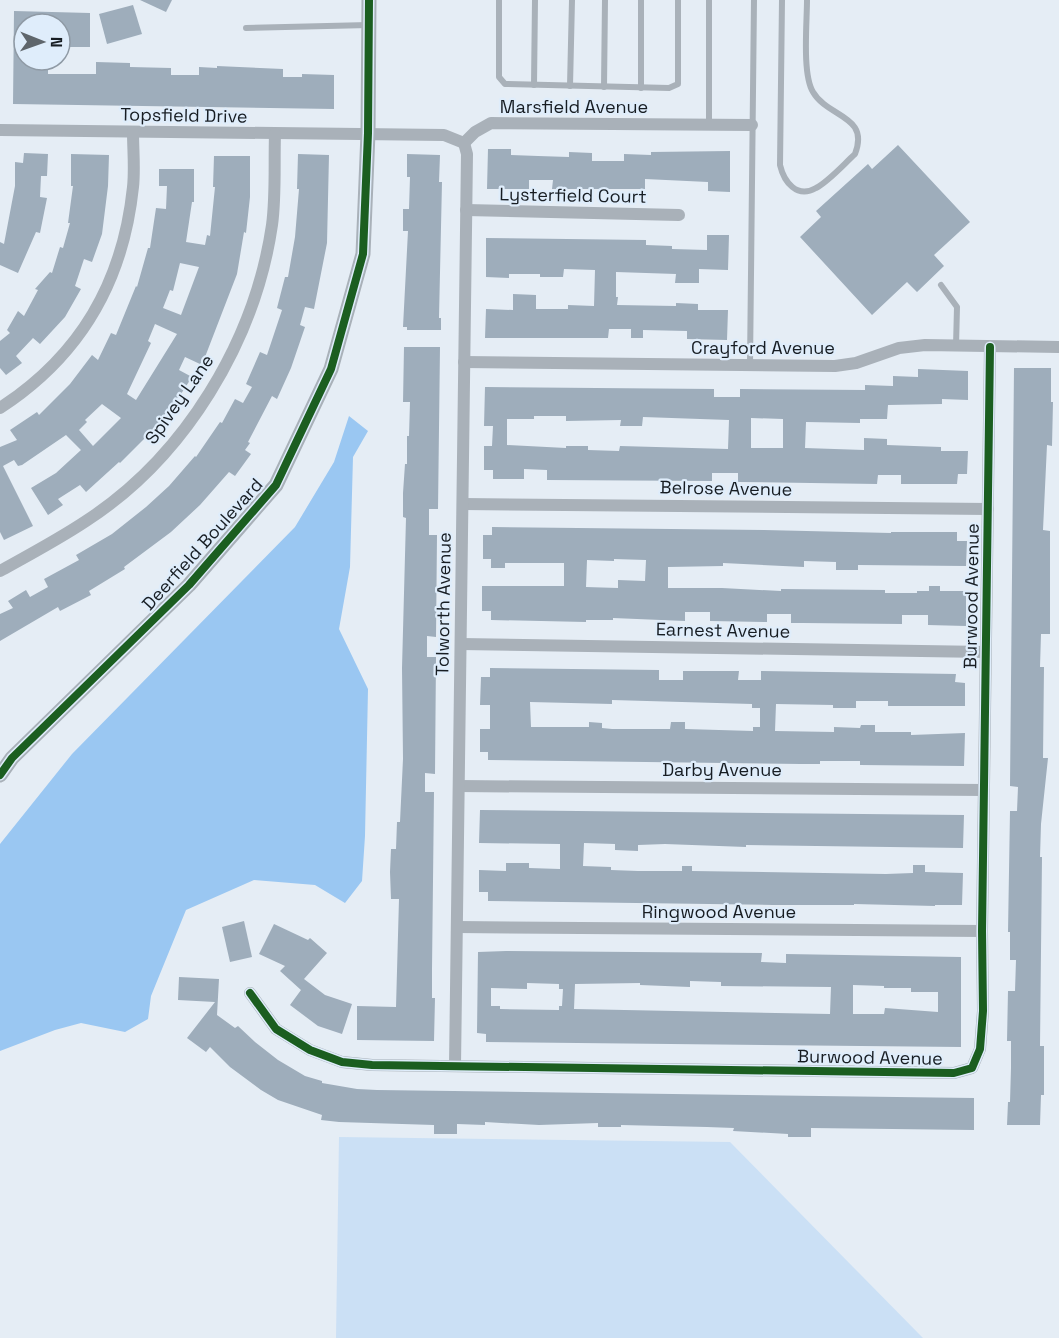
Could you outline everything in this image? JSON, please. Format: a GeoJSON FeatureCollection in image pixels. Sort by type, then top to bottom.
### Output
{"type":"FeatureCollection","features":[{"type":"Feature","properties":{"kind":"street","name":"Deerfield Boulevard"},"geometry":{"type":"LineString","coordinates":[[0,775],[12,758],[189,585],[276,485],[331,369],[363,254],[368,133],[369,0]]}},
{"type":"Feature","properties":{"kind":"street","name":"Marsfield Avenue"},"geometry":{"type":"LineString","coordinates":[[464,143],[475,132],[491,123],[752,125]]}},
{"type":"Feature","properties":{"kind":"street","name":"Topsfield Drive"},"geometry":{"type":"LineString","coordinates":[[0,130],[368,133]]}},
{"type":"Feature","properties":{"kind":"street"},"geometry":{"type":"LineString","coordinates":[[0,408],[27,390],[54,365],[76,339],[100,303],[125,237],[133,186],[133,132]]}},
{"type":"Feature","properties":{"kind":"street"},"geometry":{"type":"LineString","coordinates":[[368,133],[444,135],[464,143]]}},
{"type":"Feature","properties":{"kind":"street","name":"Spivey Lane"},"geometry":{"type":"LineString","coordinates":[[0,571],[88,520],[126,490],[159,460],[190,421],[218,380],[243,330],[258,285],[272,224],[275,134]]}},
{"type":"Feature","properties":{"kind":"street","name":"Tolworth Avenue"},"geometry":{"type":"LineString","coordinates":[[455,1066],[467,154],[464,143]]}},
{"type":"Feature","properties":{"kind":"street","name":"Lysterfield Court"},"geometry":{"type":"LineString","coordinates":[[466,210],[679,215]]}},
{"type":"Feature","properties":{"kind":"street","name":"Crayford Avenue"},"geometry":{"type":"LineString","coordinates":[[464,362],[835,366],[856,363],[899,348],[925,345],[1059,347]]}},
{"type":"Feature","properties":{"kind":"street","name":"Burwood Avenue"},"geometry":{"type":"LineString","coordinates":[[250,993],[276,1029],[310,1050],[342,1062],[372,1065],[954,1073],[972,1068],[980,1049],[983,1011],[982,931],[990,347]]}},
{"type":"Feature","properties":{"kind":"street","name":"Belrose Avenue"},"geometry":{"type":"LineString","coordinates":[[463,504],[988,509]]}},
{"type":"Feature","properties":{"kind":"street","name":"Earnest Avenue"},"geometry":{"type":"LineString","coordinates":[[461,644],[985,652]]}},
{"type":"Feature","properties":{"kind":"street","name":"Darby Avenue"},"geometry":{"type":"LineString","coordinates":[[459,786],[984,790]]}},
{"type":"Feature","properties":{"kind":"street","name":"Ringwood Avenue"},"geometry":{"type":"LineString","coordinates":[[457,927],[982,931]]}},
{"type":"Feature","properties":{"kind":"lane"},"geometry":{"type":"LineString","coordinates":[[499,0],[499,77],[505,84],[641,88],[669,88],[678,84],[678,0]]}},
{"type":"Feature","properties":{"kind":"lane"},"geometry":{"type":"LineString","coordinates":[[534,85],[535,0]]}},
{"type":"Feature","properties":{"kind":"lane"},"geometry":{"type":"LineString","coordinates":[[570,86],[572,0]]}},
{"type":"Feature","properties":{"kind":"lane"},"geometry":{"type":"LineString","coordinates":[[604,87],[605,0]]}},
{"type":"Feature","properties":{"kind":"lane"},"geometry":{"type":"LineString","coordinates":[[641,0],[641,88]]}},
{"type":"Feature","properties":{"kind":"lane"},"geometry":{"type":"LineString","coordinates":[[709,125],[710,0]]}},
{"type":"Feature","properties":{"kind":"lane"},"geometry":{"type":"LineString","coordinates":[[750,365],[754,0]]}},
{"type":"Feature","properties":{"kind":"lane"},"geometry":{"type":"LineString","coordinates":[[782,0],[780,165],[783,177],[788,184],[800,191],[815,189],[855,154],[858,146],[858,132],[851,121],[821,104],[812,90],[807,69],[807,0]]}},
{"type":"Feature","properties":{"kind":"lane"},"geometry":{"type":"LineString","coordinates":[[246,28],[369,25]]}},
{"type":"Feature","properties":{"kind":"lane"},"geometry":{"type":"LineString","coordinates":[[941,285],[957,307],[956,346]]}},
{"type":"Feature","properties":{"kind":"shaded area"},"geometry":{"type":"Polygon","coordinates":[[[339,1137],[730,1142],[923,1338],[336,1338],[339,1137]]]}},
{"type":"Feature","properties":{"kind":"water"},"geometry":{"type":"Polygon","coordinates":[[[349,416],[368,431],[353,457],[350,567],[339,629],[368,689],[362,881],[345,903],[315,885],[254,880],[186,910],[151,996],[148,1019],[125,1032],[81,1023],[55,1030],[0,1051],[0,844],[72,754],[295,527],[334,462],[349,416]]]}},
{"type":"Feature","properties":{"kind":"building"},"geometry":{"type":"Polygon","coordinates":[[[140,0],[172,0],[166,12],[140,0]]]}},
{"type":"Feature","properties":{"kind":"building"},"geometry":{"type":"Polygon","coordinates":[[[133,5],[142,34],[107,44],[99,14],[133,5]]]}},
{"type":"Feature","properties":{"kind":"building"},"geometry":{"type":"Polygon","coordinates":[[[72,13],[90,13],[90,47],[72,47],[72,13]]]}},
{"type":"Feature","properties":{"kind":"building"},"geometry":{"type":"Polygon","coordinates":[[[96,62],[130,63],[130,67],[171,68],[171,75],[199,75],[199,67],[217,68],[217,66],[283,69],[283,77],[302,77],[302,74],[334,75],[334,109],[13,104],[13,72],[96,74],[96,62]]]}},
{"type":"Feature","properties":{"kind":"building"},"geometry":{"type":"Polygon","coordinates":[[[898,145],[970,222],[934,255],[944,266],[917,292],[907,282],[872,315],[800,237],[821,217],[816,211],[868,164],[872,169],[898,145]]]}},
{"type":"Feature","properties":{"kind":"building"},"geometry":{"type":"Polygon","coordinates":[[[488,149],[511,149],[511,155],[569,157],[569,152],[592,153],[592,161],[624,161],[624,154],[651,155],[651,152],[730,151],[730,192],[708,191],[708,182],[645,179],[645,189],[552,189],[553,180],[529,180],[529,189],[487,189],[488,149]]]}},
{"type":"Feature","properties":{"kind":"building"},"geometry":{"type":"Polygon","coordinates":[[[24,153],[48,154],[47,176],[41,176],[40,197],[47,198],[40,233],[36,232],[18,273],[0,265],[0,242],[4,244],[15,186],[15,162],[23,163],[24,153]]]}},
{"type":"Feature","properties":{"kind":"building"},"geometry":{"type":"Polygon","coordinates":[[[71,154],[109,155],[102,234],[92,262],[84,259],[75,286],[81,289],[65,317],[40,344],[33,338],[16,356],[22,363],[6,375],[0,368],[0,341],[10,333],[7,330],[18,311],[24,316],[38,290],[35,289],[50,272],[52,273],[60,247],[63,248],[70,223],[68,223],[73,186],[71,186],[71,154]]]}},
{"type":"Feature","properties":{"kind":"building"},"geometry":{"type":"Polygon","coordinates":[[[298,154],[329,155],[327,243],[314,309],[305,307],[300,325],[305,327],[291,368],[277,399],[272,396],[248,442],[250,443],[245,450],[251,454],[235,476],[229,472],[200,505],[171,532],[124,567],[125,569],[89,591],[91,595],[60,611],[58,607],[0,641],[0,614],[13,608],[8,601],[26,590],[30,597],[48,587],[44,579],[79,560],[76,555],[112,534],[146,507],[196,457],[220,422],[222,423],[235,399],[243,403],[252,387],[246,384],[260,352],[267,355],[282,310],[277,308],[285,277],[288,277],[295,237],[299,189],[297,189],[298,154]]]}},
{"type":"Feature","properties":{"kind":"building"},"geometry":{"type":"Polygon","coordinates":[[[407,154],[440,155],[439,182],[442,182],[439,318],[441,318],[441,330],[407,330],[407,327],[403,327],[408,231],[403,231],[403,209],[409,209],[410,177],[407,177],[407,154]]]}},
{"type":"Feature","properties":{"kind":"building"},"geometry":{"type":"Polygon","coordinates":[[[214,156],[250,156],[250,197],[246,233],[244,232],[237,274],[205,357],[200,364],[185,357],[179,370],[192,377],[152,431],[86,492],[80,485],[58,499],[63,505],[48,515],[31,488],[56,473],[81,450],[66,435],[22,465],[18,466],[14,460],[3,466],[33,526],[4,540],[0,532],[0,447],[17,440],[10,430],[37,412],[39,415],[70,384],[92,355],[98,360],[111,333],[116,335],[137,287],[148,248],[150,248],[156,208],[166,209],[167,186],[159,186],[159,169],[194,169],[194,202],[192,202],[186,242],[205,245],[207,235],[210,236],[215,187],[213,187],[214,156]],[[180,263],[173,291],[170,290],[163,308],[181,315],[199,267],[180,263]],[[155,324],[148,341],[151,343],[127,394],[136,400],[177,334],[155,324]],[[102,404],[85,420],[87,422],[79,430],[93,446],[121,418],[102,404]]]}},
{"type":"Feature","properties":{"kind":"building"},"geometry":{"type":"Polygon","coordinates":[[[707,235],[729,235],[728,270],[699,269],[699,283],[675,283],[676,274],[616,272],[617,305],[676,306],[676,303],[698,304],[698,310],[728,310],[727,340],[687,339],[687,331],[643,330],[643,338],[631,338],[631,329],[609,329],[608,338],[485,338],[486,309],[513,310],[513,294],[536,295],[536,309],[568,309],[568,305],[594,306],[595,270],[564,269],[563,277],[509,274],[509,278],[486,277],[486,238],[646,240],[646,245],[672,246],[672,249],[707,250],[707,235]]]}},
{"type":"Feature","properties":{"kind":"building"},"geometry":{"type":"Polygon","coordinates":[[[404,347],[440,347],[438,509],[429,509],[429,535],[437,535],[436,637],[427,636],[427,657],[436,657],[435,774],[425,773],[425,792],[434,792],[432,998],[435,998],[434,1041],[357,1040],[357,1006],[396,1007],[399,899],[391,899],[390,872],[391,849],[396,849],[397,822],[400,822],[403,759],[402,668],[406,518],[403,517],[403,493],[410,402],[403,402],[404,347]]]}},
{"type":"Feature","properties":{"kind":"building"},"geometry":{"type":"Polygon","coordinates":[[[1014,368],[1051,368],[1051,402],[1053,402],[1052,446],[1047,445],[1043,530],[1050,531],[1050,634],[1041,634],[1040,667],[1044,667],[1043,758],[1048,758],[1040,857],[1042,857],[1040,1046],[1044,1046],[1044,1095],[1041,1095],[1040,1125],[1007,1125],[1011,1068],[1011,1041],[1007,1041],[1008,991],[1015,991],[1016,960],[1010,960],[1010,932],[1008,932],[1010,811],[1017,811],[1018,787],[1010,786],[1014,368]]]}},
{"type":"Feature","properties":{"kind":"building"},"geometry":{"type":"Polygon","coordinates":[[[918,369],[968,371],[968,400],[942,399],[942,404],[888,405],[887,419],[860,419],[860,423],[806,422],[805,448],[864,450],[864,438],[887,439],[887,445],[941,447],[941,451],[968,451],[967,474],[958,474],[957,484],[901,484],[901,475],[878,475],[877,484],[738,482],[738,473],[712,473],[712,481],[547,480],[547,470],[524,469],[524,479],[493,479],[493,470],[484,470],[484,446],[492,446],[493,426],[484,426],[485,387],[714,389],[714,397],[740,397],[740,389],[865,390],[865,385],[893,386],[893,376],[918,377],[918,369]],[[534,416],[534,419],[507,419],[507,445],[566,448],[566,446],[588,446],[588,450],[619,451],[620,446],[728,449],[729,420],[643,417],[642,426],[620,426],[621,420],[566,421],[566,416],[534,416]],[[751,418],[751,448],[783,448],[783,419],[751,418]]]}},
{"type":"Feature","properties":{"kind":"building"},"geometry":{"type":"Polygon","coordinates":[[[492,527],[957,532],[957,541],[967,541],[966,566],[858,565],[858,570],[836,570],[836,562],[804,561],[804,567],[723,563],[723,566],[668,567],[668,588],[781,591],[781,589],[885,590],[885,593],[917,593],[917,591],[929,591],[929,586],[940,586],[940,591],[966,591],[966,626],[928,625],[928,615],[902,615],[902,624],[791,623],[791,614],[767,614],[767,622],[710,621],[710,612],[685,612],[685,621],[613,618],[613,620],[586,620],[586,622],[491,620],[491,611],[482,611],[482,586],[564,586],[564,563],[505,563],[505,568],[491,568],[491,559],[483,559],[483,535],[492,535],[492,527]],[[587,560],[586,587],[618,588],[618,580],[645,581],[646,560],[587,560]]]}},
{"type":"Feature","properties":{"kind":"building"},"geometry":{"type":"Polygon","coordinates":[[[490,668],[659,670],[659,680],[683,680],[683,671],[739,671],[738,680],[761,680],[761,671],[956,674],[955,682],[965,683],[965,706],[888,706],[888,701],[856,701],[856,708],[833,708],[833,705],[776,704],[775,731],[834,732],[834,727],[860,728],[861,725],[875,725],[875,732],[911,732],[911,735],[965,733],[964,766],[860,765],[860,761],[820,761],[820,764],[801,764],[488,760],[488,752],[480,752],[480,729],[490,729],[490,705],[480,705],[481,677],[490,677],[490,668]],[[612,700],[612,704],[530,702],[531,727],[589,727],[589,722],[602,723],[602,728],[612,729],[670,729],[671,722],[685,722],[685,729],[753,731],[753,727],[760,727],[760,708],[752,708],[752,704],[612,700]]]}},
{"type":"Feature","properties":{"kind":"building"},"geometry":{"type":"Polygon","coordinates":[[[480,810],[964,815],[963,848],[746,845],[746,847],[665,844],[638,845],[638,851],[615,850],[615,844],[584,843],[583,866],[638,871],[682,871],[682,866],[692,866],[692,871],[886,874],[913,873],[913,865],[925,865],[925,872],[963,873],[962,905],[488,901],[488,892],[479,892],[479,870],[506,871],[506,863],[529,863],[529,868],[560,869],[560,844],[479,843],[480,810]]]}},
{"type":"Feature","properties":{"kind":"building"},"geometry":{"type":"Polygon","coordinates":[[[244,921],[252,957],[230,962],[222,927],[244,921]]]}},
{"type":"Feature","properties":{"kind":"building"},"geometry":{"type":"Polygon","coordinates":[[[274,924],[308,940],[310,938],[327,953],[304,979],[325,995],[352,1004],[342,1034],[318,1026],[290,1005],[301,990],[280,971],[285,966],[259,954],[274,924]]]}},
{"type":"Feature","properties":{"kind":"building"},"geometry":{"type":"Polygon","coordinates":[[[478,952],[762,953],[761,962],[786,963],[786,954],[961,957],[961,1047],[486,1042],[486,1034],[477,1033],[478,952]],[[690,981],[690,987],[640,985],[640,983],[575,984],[574,1009],[830,1014],[831,987],[721,986],[721,982],[690,981]],[[527,983],[527,989],[491,988],[491,1006],[500,1006],[500,1009],[559,1010],[559,1006],[562,1006],[563,989],[559,989],[559,984],[527,983]],[[853,985],[853,1014],[884,1014],[885,1008],[938,1012],[938,992],[911,992],[911,988],[853,985]]]}},
{"type":"Feature","properties":{"kind":"building"},"geometry":{"type":"Polygon","coordinates":[[[179,977],[219,979],[217,1015],[235,1028],[238,1026],[278,1060],[322,1083],[377,1090],[974,1098],[974,1130],[811,1128],[811,1137],[788,1137],[788,1134],[733,1131],[734,1128],[621,1125],[621,1127],[598,1127],[598,1123],[539,1125],[485,1122],[485,1125],[457,1124],[457,1134],[434,1134],[434,1125],[321,1120],[322,1115],[278,1100],[261,1090],[230,1067],[210,1047],[206,1052],[187,1038],[215,1002],[178,1000],[179,977]]]}},
{"type":"Feature","properties":{"kind":"cycle path"},"geometry":{"type":"LineString","coordinates":[[0,775],[12,758],[189,585],[276,485],[331,369],[363,254],[368,133],[369,0]]}},
{"type":"Feature","properties":{"kind":"cycle path"},"geometry":{"type":"LineString","coordinates":[[250,993],[276,1029],[310,1050],[342,1062],[372,1065],[954,1073],[972,1068],[980,1049],[983,1011],[982,931],[990,347]]}}]}
